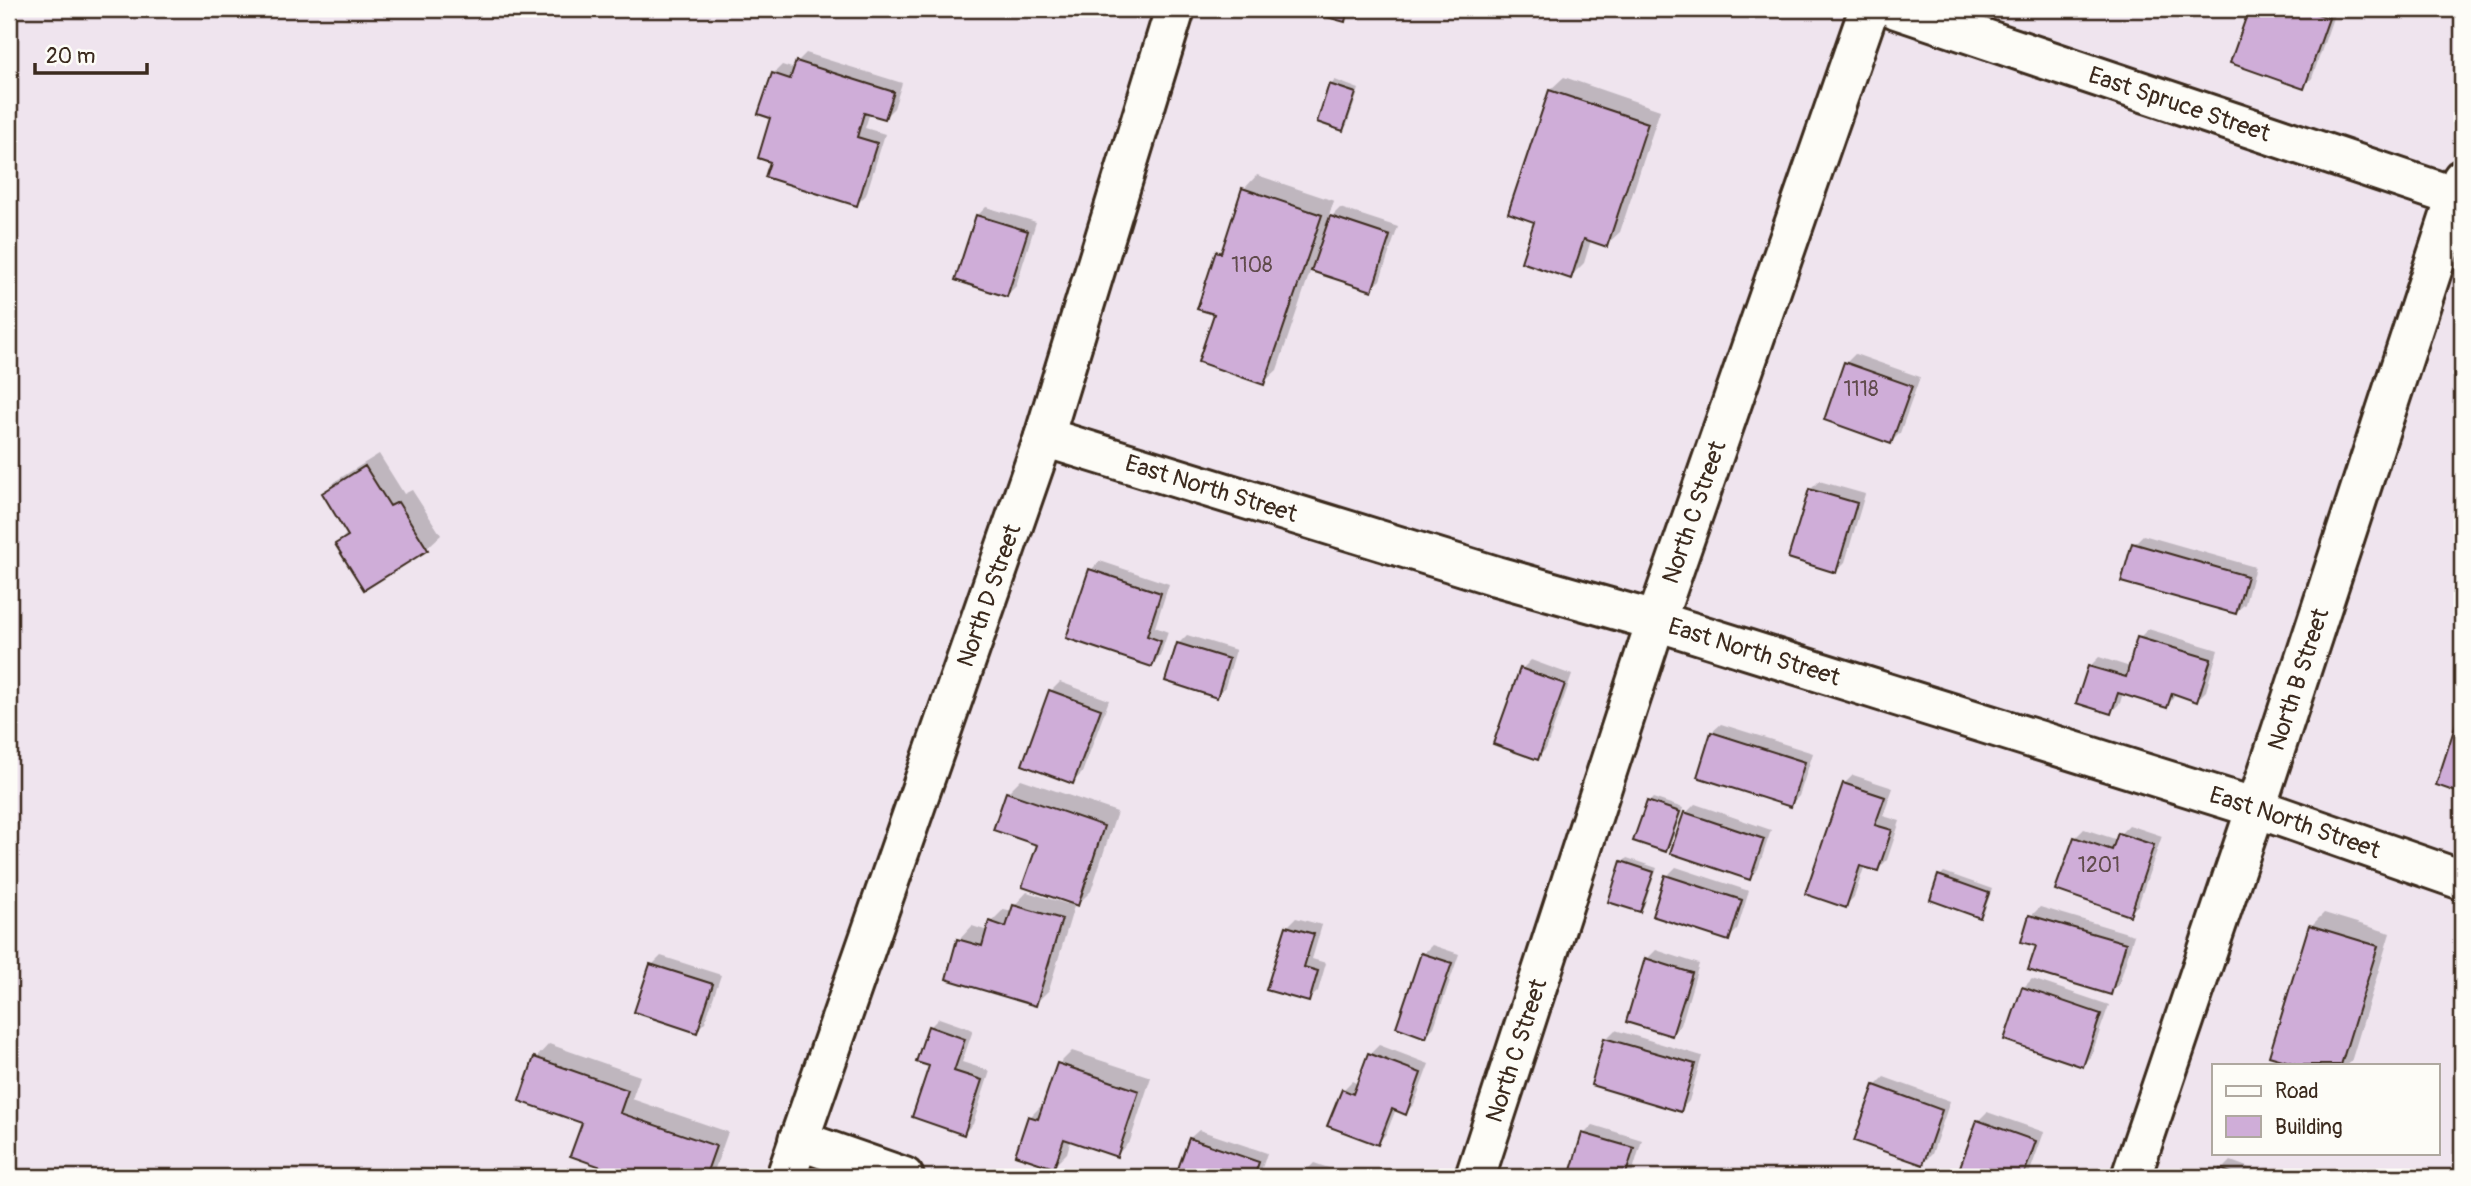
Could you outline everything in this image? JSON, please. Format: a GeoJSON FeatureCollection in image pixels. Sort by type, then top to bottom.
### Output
{"type":"FeatureCollection","features":[{"type":"Feature","properties":{"kind":"street","name":"North D Street"},"geometry":{"type":"LineString","coordinates":[[786,1177],[1044,437],[1175,9]]}},
{"type":"Feature","properties":{"kind":"street","name":"North C Street"},"geometry":{"type":"LineString","coordinates":[[1475,1177],[1656,621],[1869,9]]}},
{"type":"Feature","properties":{"kind":"street","name":"East Spruce Street"},"geometry":{"type":"LineString","coordinates":[[1896,9],[2460,191]]}},
{"type":"Feature","properties":{"kind":"street","name":"North B Street"},"geometry":{"type":"LineString","coordinates":[[2131,1177],[2460,191]]}},
{"type":"Feature","properties":{"kind":"street","name":"East North Street"},"geometry":{"type":"LineString","coordinates":[[1044,437],[1496,576],[1656,621],[2256,808],[2462,880]]}},
{"type":"Feature","properties":{"kind":"street"},"geometry":{"type":"LineString","coordinates":[[798,1140],[904,1177]]}},
{"type":"Feature","properties":{"kind":"building"},"geometry":{"type":"Polygon","coordinates":[[[1298,9],[1348,9],[1345,22],[1298,9]]]}},
{"type":"Feature","properties":{"kind":"building"},"geometry":{"type":"Polygon","coordinates":[[[2249,9],[2303,9],[2329,18],[2304,89],[2230,63],[2249,9]]]}},
{"type":"Feature","properties":{"kind":"building"},"geometry":{"type":"Polygon","coordinates":[[[796,61],[894,92],[885,119],[864,113],[857,137],[877,143],[857,206],[765,177],[770,162],[758,158],[770,118],[758,114],[772,73],[790,79],[796,61]]]}},
{"type":"Feature","properties":{"kind":"building"},"geometry":{"type":"Polygon","coordinates":[[[1329,84],[1356,93],[1343,131],[1317,122],[1329,84]]]}},
{"type":"Feature","properties":{"kind":"building"},"geometry":{"type":"Polygon","coordinates":[[[1549,90],[1648,123],[1607,247],[1584,239],[1571,279],[1521,262],[1534,222],[1508,213],[1549,90]]]}},
{"type":"Feature","properties":{"kind":"building"},"geometry":{"type":"Polygon","coordinates":[[[1242,188],[1322,215],[1264,385],[1198,362],[1214,314],[1197,309],[1216,251],[1221,253],[1242,188]]]}},
{"type":"Feature","properties":{"kind":"building"},"geometry":{"type":"Polygon","coordinates":[[[976,215],[1028,231],[1007,297],[955,280],[976,215]]]}},
{"type":"Feature","properties":{"kind":"building"},"geometry":{"type":"Polygon","coordinates":[[[1330,216],[1390,236],[1372,291],[1311,271],[1330,216]]]}},
{"type":"Feature","properties":{"kind":"building"},"geometry":{"type":"Polygon","coordinates":[[[1844,362],[1912,386],[1891,444],[1824,420],[1844,362]]]}},
{"type":"Feature","properties":{"kind":"building"},"geometry":{"type":"Polygon","coordinates":[[[365,466],[390,506],[398,502],[428,550],[364,590],[335,544],[348,536],[322,493],[365,466]]]}},
{"type":"Feature","properties":{"kind":"building"},"geometry":{"type":"Polygon","coordinates":[[[1809,489],[1857,503],[1836,573],[1788,558],[1809,489]]]}},
{"type":"Feature","properties":{"kind":"building"},"geometry":{"type":"Polygon","coordinates":[[[2132,543],[2247,576],[2236,614],[2121,582],[2132,543]]]}},
{"type":"Feature","properties":{"kind":"building"},"geometry":{"type":"Polygon","coordinates":[[[1089,569],[1161,593],[1147,636],[1161,641],[1152,667],[1066,638],[1089,569]]]}},
{"type":"Feature","properties":{"kind":"building"},"geometry":{"type":"Polygon","coordinates":[[[2137,637],[2211,659],[2197,702],[2172,693],[2167,708],[2118,693],[2111,714],[2076,703],[2088,666],[2126,677],[2137,637]]]}},
{"type":"Feature","properties":{"kind":"building"},"geometry":{"type":"Polygon","coordinates":[[[1177,643],[1229,659],[1217,698],[1165,681],[1177,643]]]}},
{"type":"Feature","properties":{"kind":"building"},"geometry":{"type":"Polygon","coordinates":[[[1520,668],[1565,684],[1538,760],[1493,744],[1520,668]]]}},
{"type":"Feature","properties":{"kind":"building"},"geometry":{"type":"Polygon","coordinates":[[[1049,690],[1101,709],[1073,784],[1022,765],[1049,690]]]}},
{"type":"Feature","properties":{"kind":"building"},"geometry":{"type":"Polygon","coordinates":[[[2462,711],[2462,794],[2436,785],[2462,711]]]}},
{"type":"Feature","properties":{"kind":"building"},"geometry":{"type":"Polygon","coordinates":[[[1711,732],[1805,762],[1791,807],[1697,777],[1711,732]]]}},
{"type":"Feature","properties":{"kind":"building"},"geometry":{"type":"Polygon","coordinates":[[[1843,783],[1885,797],[1875,825],[1892,830],[1878,871],[1860,866],[1846,908],[1805,894],[1843,783]]]}},
{"type":"Feature","properties":{"kind":"building"},"geometry":{"type":"Polygon","coordinates":[[[1006,792],[1104,826],[1078,906],[1022,887],[1037,845],[993,830],[1006,792]]]}},
{"type":"Feature","properties":{"kind":"building"},"geometry":{"type":"Polygon","coordinates":[[[1647,801],[1680,812],[1666,852],[1633,841],[1647,801]]]}},
{"type":"Feature","properties":{"kind":"building"},"geometry":{"type":"Polygon","coordinates":[[[1684,812],[1764,839],[1750,880],[1670,853],[1684,812]]]}},
{"type":"Feature","properties":{"kind":"building"},"geometry":{"type":"Polygon","coordinates":[[[2118,833],[2154,845],[2130,916],[2055,890],[2074,837],[2112,850],[2118,833]]]}},
{"type":"Feature","properties":{"kind":"building"},"geometry":{"type":"Polygon","coordinates":[[[1621,861],[1654,872],[1640,912],[1608,902],[1621,861]]]}},
{"type":"Feature","properties":{"kind":"building"},"geometry":{"type":"Polygon","coordinates":[[[1665,875],[1742,900],[1729,941],[1652,916],[1665,875]]]}},
{"type":"Feature","properties":{"kind":"building"},"geometry":{"type":"Polygon","coordinates":[[[1938,875],[1989,893],[1980,918],[1930,900],[1938,875]]]}},
{"type":"Feature","properties":{"kind":"building"},"geometry":{"type":"Polygon","coordinates":[[[1013,905],[1062,919],[1036,1006],[946,979],[957,939],[982,946],[989,921],[1006,927],[1013,905]]]}},
{"type":"Feature","properties":{"kind":"building"},"geometry":{"type":"Polygon","coordinates":[[[2029,915],[2126,943],[2111,995],[2028,970],[2036,946],[2021,942],[2029,915]]]}},
{"type":"Feature","properties":{"kind":"building"},"geometry":{"type":"Polygon","coordinates":[[[2309,925],[2378,946],[2341,1064],[2296,1064],[2269,1056],[2309,925]]]}},
{"type":"Feature","properties":{"kind":"building"},"geometry":{"type":"Polygon","coordinates":[[[1286,926],[1314,934],[1304,967],[1318,971],[1309,1002],[1266,990],[1286,926]]]}},
{"type":"Feature","properties":{"kind":"building"},"geometry":{"type":"Polygon","coordinates":[[[1421,953],[1452,963],[1426,1038],[1396,1027],[1421,953]]]}},
{"type":"Feature","properties":{"kind":"building"},"geometry":{"type":"Polygon","coordinates":[[[1645,958],[1692,973],[1672,1036],[1626,1022],[1645,958]]]}},
{"type":"Feature","properties":{"kind":"building"},"geometry":{"type":"Polygon","coordinates":[[[650,964],[713,984],[697,1033],[634,1012],[650,964]]]}},
{"type":"Feature","properties":{"kind":"building"},"geometry":{"type":"Polygon","coordinates":[[[2022,987],[2101,1014],[2083,1067],[2004,1040],[2022,987]]]}},
{"type":"Feature","properties":{"kind":"building"},"geometry":{"type":"Polygon","coordinates":[[[928,1026],[965,1039],[954,1071],[982,1080],[964,1135],[912,1117],[929,1066],[916,1062],[928,1026]]]}},
{"type":"Feature","properties":{"kind":"building"},"geometry":{"type":"Polygon","coordinates":[[[1604,1038],[1695,1064],[1681,1112],[1591,1085],[1604,1038]]]}},
{"type":"Feature","properties":{"kind":"building"},"geometry":{"type":"Polygon","coordinates":[[[1368,1053],[1421,1073],[1406,1115],[1392,1109],[1378,1145],[1327,1126],[1342,1089],[1353,1094],[1368,1053]]]}},
{"type":"Feature","properties":{"kind":"building"},"geometry":{"type":"Polygon","coordinates":[[[534,1057],[628,1090],[620,1113],[716,1146],[705,1177],[629,1177],[570,1156],[582,1123],[519,1101],[534,1057]]]}},
{"type":"Feature","properties":{"kind":"building"},"geometry":{"type":"Polygon","coordinates":[[[1057,1063],[1139,1091],[1117,1157],[1064,1139],[1054,1168],[1015,1155],[1028,1116],[1038,1119],[1057,1063]]]}},
{"type":"Feature","properties":{"kind":"building"},"geometry":{"type":"Polygon","coordinates":[[[1874,1085],[1942,1110],[1923,1165],[1854,1141],[1874,1085]]]}},
{"type":"Feature","properties":{"kind":"building"},"geometry":{"type":"Polygon","coordinates":[[[1977,1120],[2036,1141],[2023,1177],[1989,1177],[1960,1167],[1977,1120]]]}},
{"type":"Feature","properties":{"kind":"building"},"geometry":{"type":"Polygon","coordinates":[[[1582,1133],[1634,1148],[1625,1177],[1569,1177],[1582,1133]]]}},
{"type":"Feature","properties":{"kind":"building"},"geometry":{"type":"Polygon","coordinates":[[[1189,1138],[1259,1162],[1254,1177],[1175,1177],[1189,1138]]]}},
{"type":"Feature","properties":{"kind":"building"},"geometry":{"type":"Polygon","coordinates":[[[2220,1169],[2242,1177],[2217,1177],[2220,1169]]]}}]}
